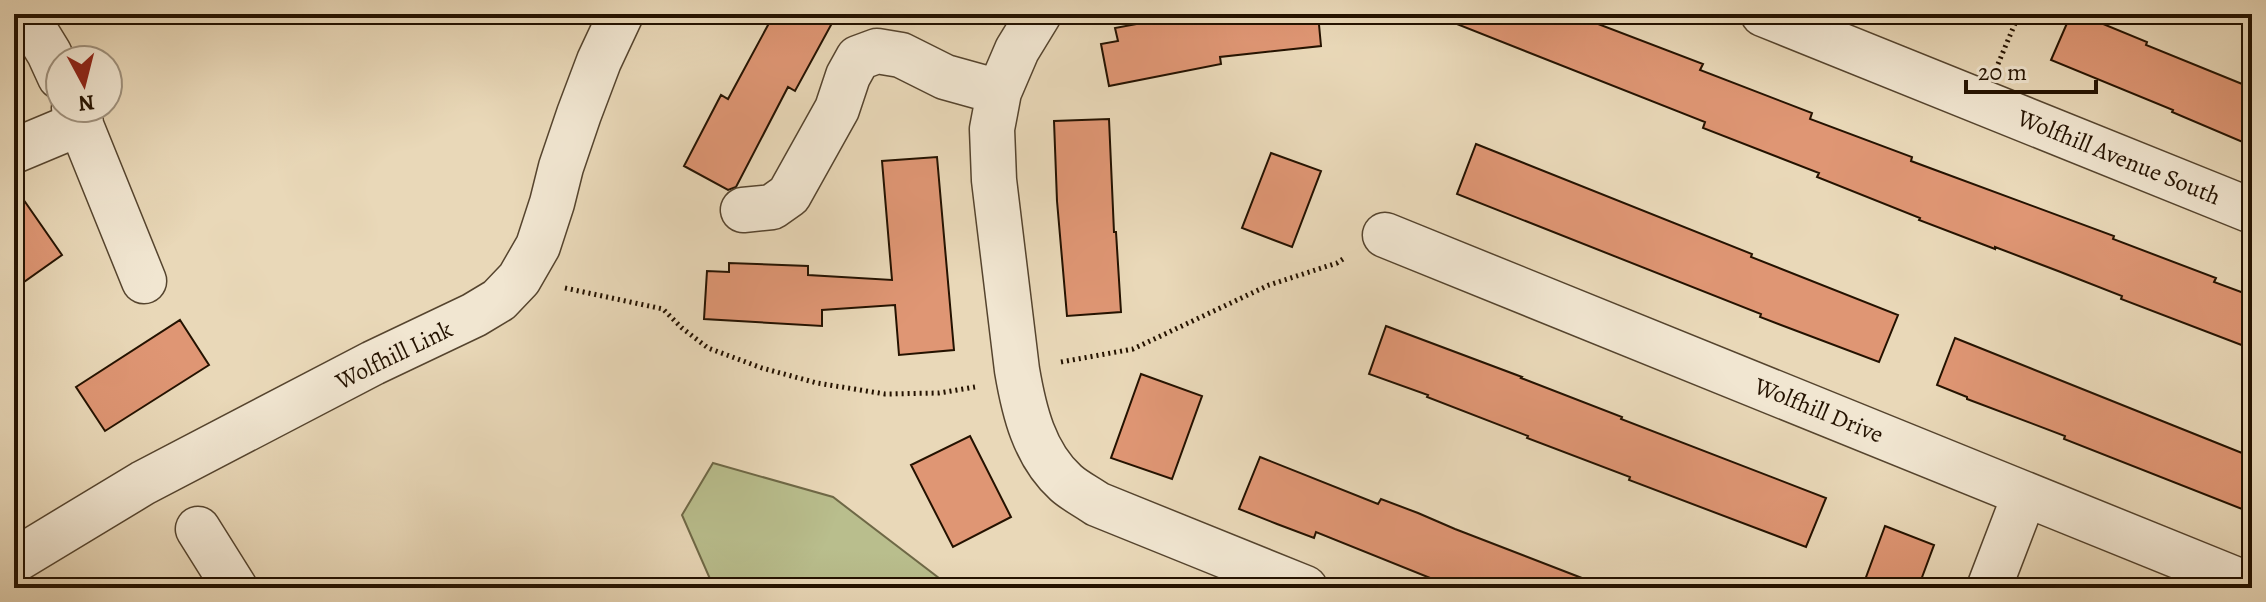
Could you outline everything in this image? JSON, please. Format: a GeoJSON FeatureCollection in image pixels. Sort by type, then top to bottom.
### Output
{"type":"FeatureCollection","features":[{"type":"Feature","properties":{"kind":"street"},"geometry":{"type":"LineString","coordinates":[[25,14],[44,45]]}},
{"type":"Feature","properties":{"kind":"street","name":"Wolfhill Link"},"geometry":{"type":"LineString","coordinates":[[14,561],[143,483],[222,440],[499,300],[519,279],[538,246],[579,114],[621,14]]}},
{"type":"Feature","properties":{"kind":"street"},"geometry":{"type":"LineString","coordinates":[[1039,14],[1017,50],[999,92],[992,129],[994,180],[1017,370],[1022,398],[1043,458],[1067,484],[1097,504],[1305,588]]}},
{"type":"Feature","properties":{"kind":"street","name":"Wolfhill Avenue South"},"geometry":{"type":"LineString","coordinates":[[1763,14],[2252,211]]}},
{"type":"Feature","properties":{"kind":"street"},"geometry":{"type":"LineString","coordinates":[[743,210],[772,207],[789,195],[837,109],[858,58],[877,51],[901,55],[945,77],[999,92]]}},
{"type":"Feature","properties":{"kind":"street"},"geometry":{"type":"LineString","coordinates":[[14,151],[63,124]]}},
{"type":"Feature","properties":{"kind":"street"},"geometry":{"type":"LineString","coordinates":[[81,124],[144,281]]}},
{"type":"Feature","properties":{"kind":"street","name":"Wolfhill Drive"},"geometry":{"type":"LineString","coordinates":[[1385,235],[2252,586]]}},
{"type":"Feature","properties":{"kind":"street"},"geometry":{"type":"LineString","coordinates":[[1989,588],[2025,494]]}},
{"type":"Feature","properties":{"kind":"street"},"geometry":{"type":"LineString","coordinates":[[198,529],[235,588]]}},
{"type":"Feature","properties":{"kind":"path"},"geometry":{"type":"LineString","coordinates":[[1982,102],[2019,14]]}},
{"type":"Feature","properties":{"kind":"path"},"geometry":{"type":"LineString","coordinates":[[519,279],[663,309],[708,348],[762,368],[817,383],[885,394],[939,393],[979,386],[1017,370],[1133,349],[1269,285],[1337,263],[1385,235]]}},
{"type":"Feature","properties":{"kind":"green space"},"geometry":{"type":"Polygon","coordinates":[[[713,463],[833,497],[952,588],[714,588],[682,515],[713,463]]]}},
{"type":"Feature","properties":{"kind":"building"},"geometry":{"type":"Polygon","coordinates":[[[774,14],[837,14],[795,91],[788,87],[736,187],[728,190],[684,166],[721,95],[728,99],[774,14]]]}},
{"type":"Feature","properties":{"kind":"building"},"geometry":{"type":"Polygon","coordinates":[[[1190,14],[1318,14],[1321,46],[1220,57],[1221,64],[1109,86],[1101,44],[1118,41],[1115,28],[1190,14]]]}},
{"type":"Feature","properties":{"kind":"building"},"geometry":{"type":"Polygon","coordinates":[[[1440,14],[1572,14],[1703,64],[1700,70],[1812,113],[1810,119],[1912,157],[1911,161],[2114,236],[2113,239],[2216,278],[2214,282],[2252,296],[2252,349],[2121,299],[2122,296],[2058,271],[1919,220],[1817,177],[1819,173],[1703,128],[1705,122],[1439,17],[1440,14]]]}},
{"type":"Feature","properties":{"kind":"building"},"geometry":{"type":"Polygon","coordinates":[[[2071,14],[2079,14],[2252,88],[2252,146],[2051,60],[2071,14]]]}},
{"type":"Feature","properties":{"kind":"building"},"geometry":{"type":"Polygon","coordinates":[[[1109,119],[1121,312],[1067,316],[1054,121],[1109,119]]]}},
{"type":"Feature","properties":{"kind":"building"},"geometry":{"type":"Polygon","coordinates":[[[1476,144],[1898,315],[1879,362],[1457,194],[1476,144]]]}},
{"type":"Feature","properties":{"kind":"building"},"geometry":{"type":"Polygon","coordinates":[[[1271,153],[1321,171],[1292,247],[1242,228],[1271,153]]]}},
{"type":"Feature","properties":{"kind":"building"},"geometry":{"type":"Polygon","coordinates":[[[937,157],[954,350],[899,355],[895,305],[822,310],[822,326],[704,319],[707,271],[729,272],[729,263],[808,266],[808,275],[892,280],[882,161],[937,157]]]}},
{"type":"Feature","properties":{"kind":"building"},"geometry":{"type":"Polygon","coordinates":[[[14,186],[62,255],[14,289],[14,186]]]}},
{"type":"Feature","properties":{"kind":"building"},"geometry":{"type":"Polygon","coordinates":[[[180,320],[209,365],[105,431],[76,387],[180,320]]]}},
{"type":"Feature","properties":{"kind":"building"},"geometry":{"type":"Polygon","coordinates":[[[1386,326],[1826,498],[1806,547],[1629,480],[1630,477],[1369,374],[1386,326]]]}},
{"type":"Feature","properties":{"kind":"building"},"geometry":{"type":"Polygon","coordinates":[[[1955,338],[2252,457],[2252,483],[2242,509],[1937,385],[1955,338]]]}},
{"type":"Feature","properties":{"kind":"building"},"geometry":{"type":"Polygon","coordinates":[[[1141,374],[1202,396],[1172,479],[1111,458],[1141,374]]]}},
{"type":"Feature","properties":{"kind":"building"},"geometry":{"type":"Polygon","coordinates":[[[970,436],[1011,517],[953,547],[911,465],[970,436]]]}},
{"type":"Feature","properties":{"kind":"building"},"geometry":{"type":"Polygon","coordinates":[[[1260,457],[1378,504],[1381,499],[1418,513],[1600,585],[1600,588],[1455,588],[1316,532],[1314,538],[1277,524],[1239,509],[1260,457]]]}},
{"type":"Feature","properties":{"kind":"building"},"geometry":{"type":"Polygon","coordinates":[[[1885,526],[1934,545],[1918,588],[1862,588],[1885,526]]]}}]}
